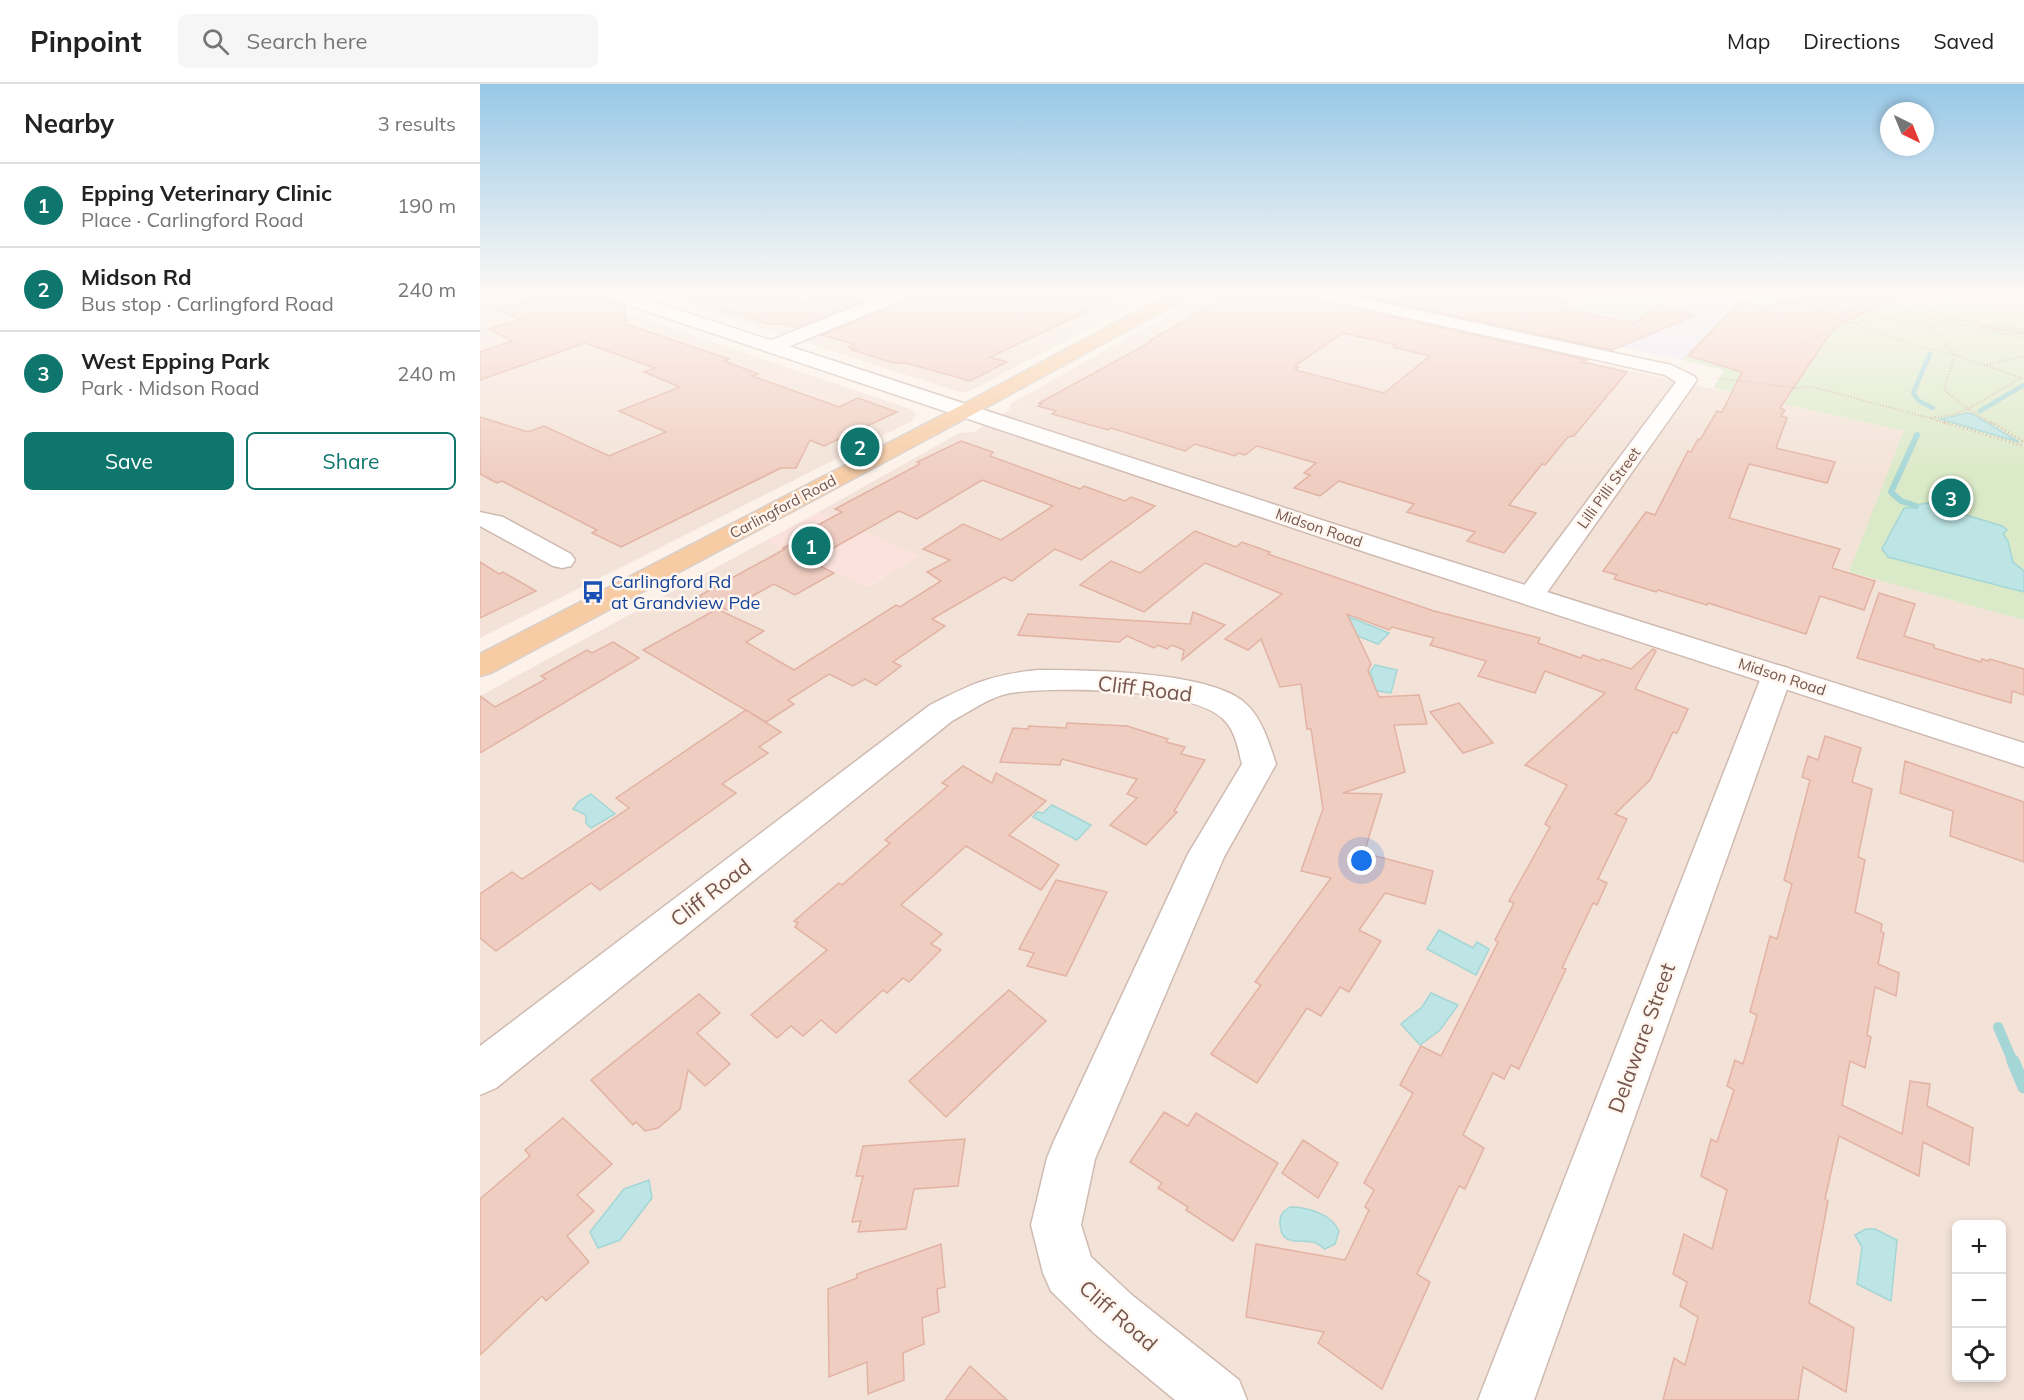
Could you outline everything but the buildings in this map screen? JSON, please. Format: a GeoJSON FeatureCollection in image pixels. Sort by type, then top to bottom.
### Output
{"type":"FeatureCollection","features":[{"type":"Feature","properties":{"kind":"main road","name":"Carlingford Road"},"geometry":{"type":"LineString","coordinates":[[480,666],[1066,356]]}},
{"type":"Feature","properties":{"kind":"street","name":"Midson Road"},"geometry":{"type":"LineString","coordinates":[[800,356],[2024,755]]}},
{"type":"Feature","properties":{"kind":"street"},"geometry":{"type":"LineString","coordinates":[[1594,356],[1679,376]]}},
{"type":"Feature","properties":{"kind":"street","name":"Lilli Pilli Street"},"geometry":{"type":"LineString","coordinates":[[1531,595],[1679,376]]}},
{"type":"Feature","properties":{"kind":"street"},"geometry":{"type":"LineString","coordinates":[[480,519],[494,522],[562,560]]}},
{"type":"Feature","properties":{"kind":"street","name":"Delaware Street"},"geometry":{"type":"LineString","coordinates":[[1506,1400],[1777,675]]}},
{"type":"Feature","properties":{"kind":"street","name":"Cliff Road"},"geometry":{"type":"LineString","coordinates":[[480,1072],[941,713],[991,687],[1040,679],[1134,683],[1182,690],[1224,703],[1247,725],[1259,764],[1207,854],[1071,1158],[1056,1226],[1069,1274],[1114,1315],[1218,1400]]}},
{"type":"Feature","properties":{"kind":"path"},"geometry":{"type":"LineString","coordinates":[[1679,376],[1695,356]]}},
{"type":"Feature","properties":{"kind":"path"},"geometry":{"type":"LineString","coordinates":[[1955,356],[1944,390],[1968,409],[2024,442]]}},
{"type":"Feature","properties":{"kind":"path"},"geometry":{"type":"LineString","coordinates":[[1956,356],[2023,378]]}},
{"type":"Feature","properties":{"kind":"path"},"geometry":{"type":"LineString","coordinates":[[1986,365],[2022,356]]}},
{"type":"Feature","properties":{"kind":"path"},"geometry":{"type":"LineString","coordinates":[[1718,378],[1795,388],[1813,387],[2024,446]]}},
{"type":"Feature","properties":{"kind":"path"},"geometry":{"type":"LineString","coordinates":[[1929,418],[1953,415],[1968,409],[2023,378]]}},
{"type":"Feature","properties":{"kind":"shaded area"},"geometry":{"type":"Polygon","coordinates":[[[480,356],[755,356],[915,412],[916,416],[910,422],[480,638],[480,356]]]}},
{"type":"Feature","properties":{"kind":"shaded area"},"geometry":{"type":"Polygon","coordinates":[[[849,356],[1036,356],[970,391],[959,392],[849,356]]]}},
{"type":"Feature","properties":{"kind":"shaded area"},"geometry":{"type":"Polygon","coordinates":[[[1095,356],[1566,356],[1905,431],[1849,572],[2024,620],[2024,1400],[480,1400],[480,696],[765,541],[868,587],[919,556],[819,512],[959,433],[974,432],[1010,409],[1010,404],[1095,356]]]}},
{"type":"Feature","properties":{"kind":"shaded area"},"geometry":{"type":"Polygon","coordinates":[[[1665,356],[1685,356],[1682,360],[1665,356]]]}},
{"type":"Feature","properties":{"kind":"shaded area"},"geometry":{"type":"Polygon","coordinates":[[[819,512],[920,556],[867,587],[765,541],[819,512]]]}},
{"type":"Feature","properties":{"kind":"green space"},"geometry":{"type":"Polygon","coordinates":[[[1685,356],[2024,356],[2024,620],[1849,572],[1904,431],[1713,388],[1724,370],[1682,360],[1685,356]]]}},
{"type":"Feature","properties":{"kind":"water"},"geometry":{"type":"Polygon","coordinates":[[[1968,413],[1974,415],[2019,442],[1941,419],[1968,413]]]}},
{"type":"Feature","properties":{"kind":"water"},"geometry":{"type":"Polygon","coordinates":[[[1927,503],[2002,526],[2007,530],[2003,534],[2008,541],[2013,562],[2024,571],[2024,592],[1888,557],[1882,549],[1904,508],[1914,508],[1927,503]]]}},
{"type":"Feature","properties":{"kind":"water"},"geometry":{"type":"Polygon","coordinates":[[[1342,614],[1389,633],[1378,644],[1331,625],[1342,614]]]}},
{"type":"Feature","properties":{"kind":"water"},"geometry":{"type":"Polygon","coordinates":[[[1375,665],[1397,670],[1391,693],[1371,690],[1373,678],[1370,672],[1375,665]]]}},
{"type":"Feature","properties":{"kind":"water"},"geometry":{"type":"Polygon","coordinates":[[[591,794],[615,814],[591,828],[586,823],[586,815],[573,809],[579,801],[591,794]]]}},
{"type":"Feature","properties":{"kind":"water"},"geometry":{"type":"Polygon","coordinates":[[[1052,805],[1091,825],[1077,840],[1033,817],[1037,812],[1043,813],[1052,805]]]}},
{"type":"Feature","properties":{"kind":"water"},"geometry":{"type":"Polygon","coordinates":[[[1439,930],[1473,948],[1477,942],[1489,949],[1476,975],[1427,949],[1439,930]]]}},
{"type":"Feature","properties":{"kind":"water"},"geometry":{"type":"Polygon","coordinates":[[[1431,993],[1458,1005],[1440,1030],[1420,1045],[1401,1024],[1422,1007],[1431,993]]]}},
{"type":"Feature","properties":{"kind":"water"},"geometry":{"type":"Polygon","coordinates":[[[649,1180],[652,1198],[620,1240],[598,1248],[590,1232],[624,1189],[649,1180]]]}},
{"type":"Feature","properties":{"kind":"water"},"geometry":{"type":"Polygon","coordinates":[[[1290,1207],[1311,1210],[1330,1220],[1339,1231],[1335,1244],[1325,1249],[1314,1242],[1286,1239],[1281,1230],[1280,1219],[1290,1207]]]}},
{"type":"Feature","properties":{"kind":"water"},"geometry":{"type":"Polygon","coordinates":[[[1866,1229],[1875,1229],[1897,1240],[1891,1301],[1857,1284],[1862,1247],[1855,1235],[1866,1229]]]}},
{"type":"Feature","properties":{"kind":"waterway"},"geometry":{"type":"LineString","coordinates":[[1929,356],[1913,393],[1919,401],[1933,408]]}},
{"type":"Feature","properties":{"kind":"waterway"},"geometry":{"type":"LineString","coordinates":[[1980,411],[2024,385]]}},
{"type":"Feature","properties":{"kind":"waterway"},"geometry":{"type":"LineString","coordinates":[[1916,506],[1901,501],[1891,492],[1917,435]]}},
{"type":"Feature","properties":{"kind":"waterway"},"geometry":{"type":"LineString","coordinates":[[1998,1027],[2013,1062]]}},
{"type":"Feature","properties":{"kind":"waterway"},"geometry":{"type":"LineString","coordinates":[[2013,1061],[2024,1087]]}},
{"type":"Feature","properties":{"kind":"place","name":"Midson Rd"},"geometry":{"type":"Point","coordinates":[860,447]}},
{"type":"Feature","properties":{"kind":"place","name":"West Epping Park"},"geometry":{"type":"Point","coordinates":[1951,498]}},
{"type":"Feature","properties":{"kind":"place","name":"Epping Veterinary Clinic"},"geometry":{"type":"Point","coordinates":[811,546]}},
{"type":"Feature","properties":{"kind":"place","name":"Carlingford Rd at Grandview Pde"},"geometry":{"type":"Point","coordinates":[593,592]}}]}
